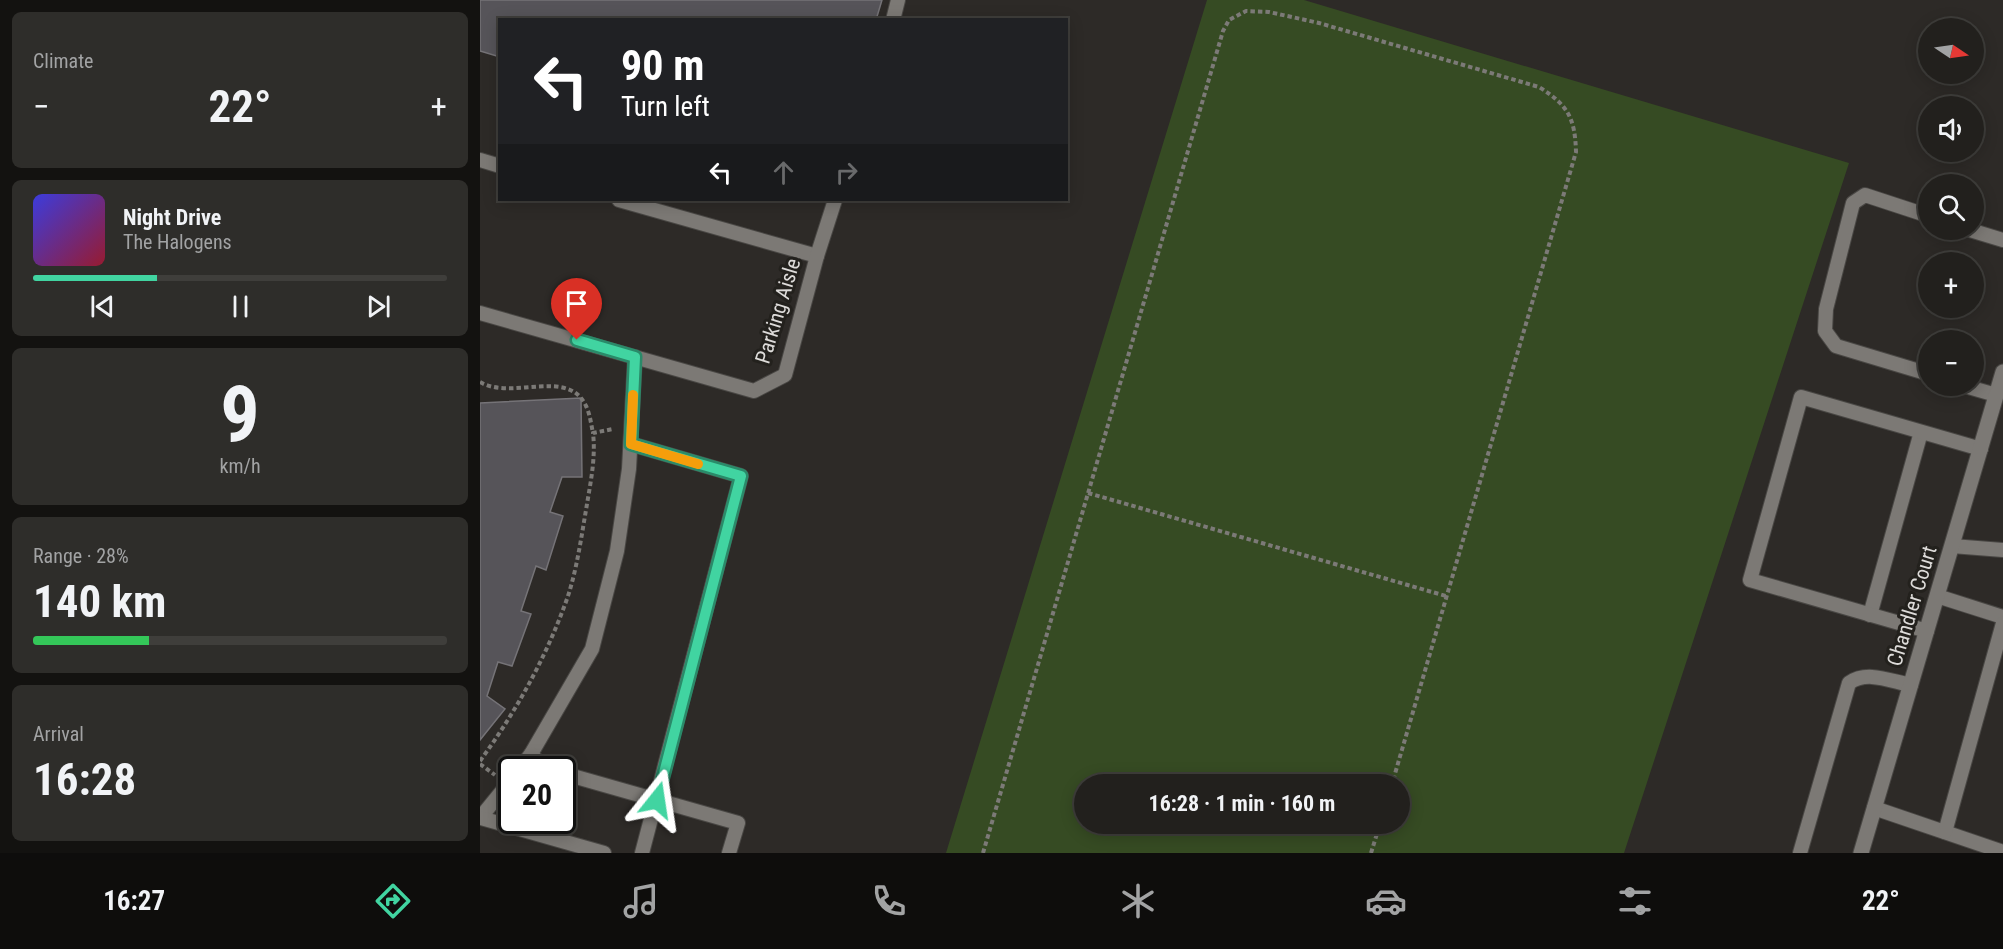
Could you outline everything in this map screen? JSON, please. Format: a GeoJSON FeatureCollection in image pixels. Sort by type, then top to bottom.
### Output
{"type":"FeatureCollection","features":[{"type":"Feature","properties":{"kind":"street","name":"Chandler Court"},"geometry":{"type":"LineString","coordinates":[[1861,853],[2003,372]]}},
{"type":"Feature","properties":{"kind":"lane"},"geometry":{"type":"LineString","coordinates":[[894,18],[898,0]]}},
{"type":"Feature","properties":{"kind":"lane"},"geometry":{"type":"LineString","coordinates":[[480,160],[498,165]]}},
{"type":"Feature","properties":{"kind":"lane"},"geometry":{"type":"LineString","coordinates":[[1918,212],[1865,195],[1853,203],[1826,309],[1825,331],[1836,346],[1918,371]]}},
{"type":"Feature","properties":{"kind":"lane","name":"Parking Aisle"},"geometry":{"type":"LineString","coordinates":[[480,313],[754,391],[785,375],[817,256],[623,201]]}},
{"type":"Feature","properties":{"kind":"lane"},"geometry":{"type":"LineString","coordinates":[[817,256],[835,201]]}},
{"type":"Feature","properties":{"kind":"lane"},"geometry":{"type":"LineString","coordinates":[[1984,234],[2003,240]]}},
{"type":"Feature","properties":{"kind":"lane"},"geometry":{"type":"LineString","coordinates":[[531,754],[592,649],[617,551],[629,469],[635,357]]}},
{"type":"Feature","properties":{"kind":"lane"},"geometry":{"type":"LineString","coordinates":[[1984,392],[1996,395]]}},
{"type":"Feature","properties":{"kind":"lane"},"geometry":{"type":"LineString","coordinates":[[1927,631],[1750,580],[1800,397],[1981,449]]}},
{"type":"Feature","properties":{"kind":"lane"},"geometry":{"type":"LineString","coordinates":[[1870,615],[1921,432]]}},
{"type":"Feature","properties":{"kind":"lane"},"geometry":{"type":"LineString","coordinates":[[631,444],[741,476],[642,853]]}},
{"type":"Feature","properties":{"kind":"lane"},"geometry":{"type":"LineString","coordinates":[[1952,546],[2003,550]]}},
{"type":"Feature","properties":{"kind":"lane"},"geometry":{"type":"LineString","coordinates":[[1937,596],[2003,617]]}},
{"type":"Feature","properties":{"kind":"lane"},"geometry":{"type":"LineString","coordinates":[[1945,832],[2003,623]]}},
{"type":"Feature","properties":{"kind":"lane"},"geometry":{"type":"LineString","coordinates":[[1800,853],[1849,683],[1858,677],[1868,676],[1911,685]]}},
{"type":"Feature","properties":{"kind":"lane"},"geometry":{"type":"LineString","coordinates":[[576,776],[738,823],[729,853]]}},
{"type":"Feature","properties":{"kind":"lane"},"geometry":{"type":"LineString","coordinates":[[498,796],[480,818],[604,853]]}},
{"type":"Feature","properties":{"kind":"lane"},"geometry":{"type":"LineString","coordinates":[[1874,808],[2003,852]]}},
{"type":"Feature","properties":{"kind":"path"},"geometry":{"type":"LineString","coordinates":[[983,853],[1222,31],[1229,20],[1246,11],[1269,12],[1319,23],[1539,87],[1563,104],[1576,132],[1576,152],[1395,774]]}},
{"type":"Feature","properties":{"kind":"path"},"geometry":{"type":"LineString","coordinates":[[480,382],[501,390],[544,386],[571,391],[580,396],[587,407],[593,433],[593,471],[578,556],[568,595],[526,693],[480,761]]}},
{"type":"Feature","properties":{"kind":"path"},"geometry":{"type":"LineString","coordinates":[[593,433],[632,426]]}},
{"type":"Feature","properties":{"kind":"path"},"geometry":{"type":"LineString","coordinates":[[1088,493],[1446,597]]}},
{"type":"Feature","properties":{"kind":"path"},"geometry":{"type":"LineString","coordinates":[[1371,853],[1377,834]]}},
{"type":"Feature","properties":{"kind":"green space"},"geometry":{"type":"Polygon","coordinates":[[[1207,0],[1304,0],[1849,163],[1624,853],[946,853],[1207,0]]]}},
{"type":"Feature","properties":{"kind":"building"},"geometry":{"type":"Polygon","coordinates":[[[480,0],[882,0],[877,18],[498,18],[498,56],[480,51],[480,0]]]}},
{"type":"Feature","properties":{"kind":"building"},"geometry":{"type":"Polygon","coordinates":[[[581,398],[582,477],[562,477],[550,512],[563,516],[546,570],[536,566],[521,611],[531,614],[512,666],[498,662],[487,696],[505,709],[480,740],[480,403],[581,398]]]}},
{"type":"Feature","properties":{"kind":"slow traffic"},"geometry":{"type":"LineString","coordinates":[[633,395],[631,444],[698,464]]}},
{"type":"Feature","properties":{"kind":"route"},"geometry":{"type":"LineString","coordinates":[[577,340],[635,357],[631,444],[741,476],[657,800]]}}]}
